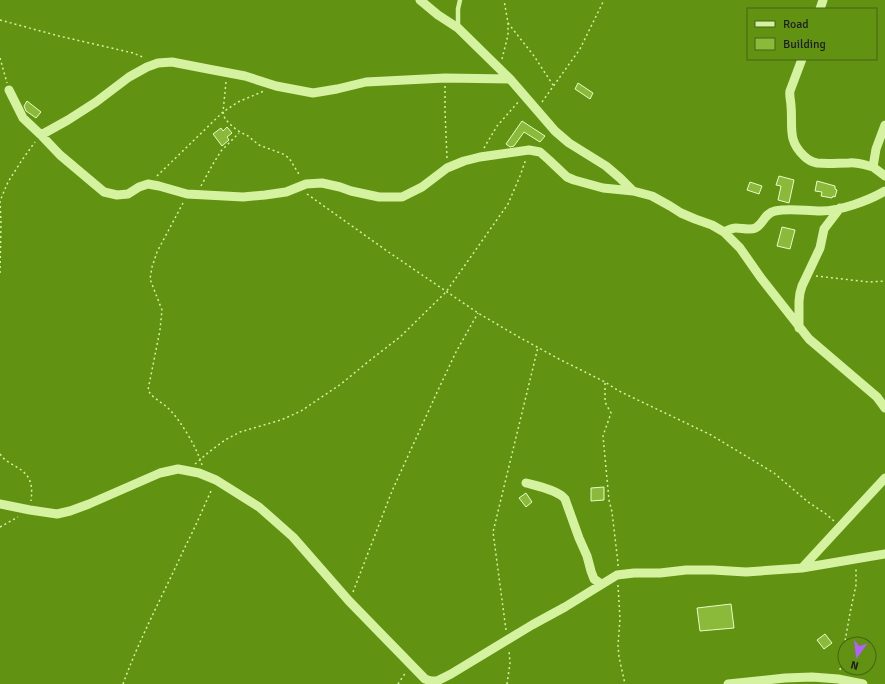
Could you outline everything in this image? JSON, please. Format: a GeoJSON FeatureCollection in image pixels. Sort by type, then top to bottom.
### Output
{"type":"FeatureCollection","features":[{"type":"Feature","properties":{"kind":"street"},"geometry":{"type":"LineString","coordinates":[[420,0],[438,15],[458,28],[510,79],[555,131],[606,166],[633,191]]}},
{"type":"Feature","properties":{"kind":"street"},"geometry":{"type":"LineString","coordinates":[[802,60],[789,96],[793,142],[799,152],[815,163],[833,164],[849,162],[873,166],[885,176]]}},
{"type":"Feature","properties":{"kind":"street"},"geometry":{"type":"LineString","coordinates":[[41,135],[96,102],[129,77],[158,63],[172,62],[227,72],[276,86],[313,93],[366,82],[445,78],[510,79]]}},
{"type":"Feature","properties":{"kind":"street"},"geometry":{"type":"LineString","coordinates":[[9,90],[23,118],[60,155],[104,192],[117,195],[128,194],[139,187],[148,184],[192,194],[243,197],[286,192],[301,186],[322,183],[379,197],[402,197],[422,187],[447,168],[464,161],[480,157],[528,150],[540,152],[567,177],[603,188],[633,191],[652,196],[681,213],[712,225],[724,232],[740,248],[761,278],[809,339],[877,397],[885,408]]}},
{"type":"Feature","properties":{"kind":"street"},"geometry":{"type":"LineString","coordinates":[[873,166],[876,149],[885,125]]}},
{"type":"Feature","properties":{"kind":"street"},"geometry":{"type":"LineString","coordinates":[[724,232],[734,228],[754,229],[767,214],[774,211],[791,209],[822,211],[840,208],[862,202],[885,191]]}},
{"type":"Feature","properties":{"kind":"street"},"geometry":{"type":"LineString","coordinates":[[799,328],[800,293],[806,276],[820,248],[824,229],[840,208]]}},
{"type":"Feature","properties":{"kind":"street"},"geometry":{"type":"LineString","coordinates":[[0,504],[57,514],[70,511],[160,473],[178,469],[188,470],[204,475],[216,480],[259,508],[293,537],[349,601],[426,679],[431,681],[437,681],[451,674],[617,575],[634,572],[660,573],[686,570],[746,572],[802,568],[885,554]]}},
{"type":"Feature","properties":{"kind":"street"},"geometry":{"type":"LineString","coordinates":[[802,568],[885,478]]}},
{"type":"Feature","properties":{"kind":"street"},"geometry":{"type":"LineString","coordinates":[[526,483],[547,489],[563,496],[587,556],[592,575],[594,579],[601,584]]}},
{"type":"Feature","properties":{"kind":"street"},"geometry":{"type":"LineString","coordinates":[[728,684],[812,677],[838,679],[862,684]]}},
{"type":"Feature","properties":{"kind":"lane"},"geometry":{"type":"LineString","coordinates":[[458,28],[458,9],[460,0]]}},
{"type":"Feature","properties":{"kind":"path"},"geometry":{"type":"LineString","coordinates":[[502,71],[502,59],[508,35],[508,23],[504,0]]}},
{"type":"Feature","properties":{"kind":"path"},"geometry":{"type":"LineString","coordinates":[[536,110],[580,49],[604,0]]}},
{"type":"Feature","properties":{"kind":"path"},"geometry":{"type":"LineString","coordinates":[[0,20],[58,36],[133,53],[158,63]]}},
{"type":"Feature","properties":{"kind":"path"},"geometry":{"type":"LineString","coordinates":[[508,23],[534,56],[553,85]]}},
{"type":"Feature","properties":{"kind":"path"},"geometry":{"type":"LineString","coordinates":[[0,58],[9,90]]}},
{"type":"Feature","properties":{"kind":"path"},"geometry":{"type":"LineString","coordinates":[[227,72],[223,112],[225,119],[233,128],[248,136],[259,145],[283,154],[288,158],[294,168],[301,186],[446,292],[478,313],[558,359],[711,435],[774,473],[808,502],[840,526]]}},
{"type":"Feature","properties":{"kind":"path"},"geometry":{"type":"LineString","coordinates":[[445,78],[447,168]]}},
{"type":"Feature","properties":{"kind":"path"},"geometry":{"type":"LineString","coordinates":[[148,184],[173,162],[223,112],[238,102],[276,86]]}},
{"type":"Feature","properties":{"kind":"path"},"geometry":{"type":"LineString","coordinates":[[480,157],[496,126],[524,96]]}},
{"type":"Feature","properties":{"kind":"path"},"geometry":{"type":"LineString","coordinates":[[204,475],[200,459],[178,420],[168,408],[151,395],[148,390],[160,330],[162,310],[150,278],[157,252],[192,194],[207,176],[221,152],[240,132]]}},
{"type":"Feature","properties":{"kind":"path"},"geometry":{"type":"LineString","coordinates":[[0,272],[0,201],[8,182],[18,165],[41,135]]}},
{"type":"Feature","properties":{"kind":"path"},"geometry":{"type":"LineString","coordinates":[[188,470],[209,452],[240,432],[281,420],[301,411],[341,384],[369,360],[400,337],[446,292],[508,204],[520,176],[528,150]]}},
{"type":"Feature","properties":{"kind":"path"},"geometry":{"type":"LineString","coordinates":[[806,276],[812,275],[869,282],[885,280]]}},
{"type":"Feature","properties":{"kind":"path"},"geometry":{"type":"LineString","coordinates":[[349,601],[392,491],[456,352],[478,313]]}},
{"type":"Feature","properties":{"kind":"path"},"geometry":{"type":"LineString","coordinates":[[507,684],[510,663],[508,640],[493,532],[538,347]]}},
{"type":"Feature","properties":{"kind":"path"},"geometry":{"type":"LineString","coordinates":[[605,382],[605,402],[611,413],[603,436],[609,500],[612,512],[618,563],[617,575],[620,619],[618,657],[625,684]]}},
{"type":"Feature","properties":{"kind":"path"},"geometry":{"type":"LineString","coordinates":[[0,454],[26,474],[30,480],[32,488],[30,510],[0,527]]}},
{"type":"Feature","properties":{"kind":"path"},"geometry":{"type":"LineString","coordinates":[[122,684],[155,608],[189,540],[216,480]]}},
{"type":"Feature","properties":{"kind":"path"},"geometry":{"type":"LineString","coordinates":[[838,679],[856,585],[857,575],[855,559]]}},
{"type":"Feature","properties":{"kind":"path"},"geometry":{"type":"LineString","coordinates":[[398,684],[411,664]]}},
{"type":"Feature","properties":{"kind":"building"},"geometry":{"type":"Polygon","coordinates":[[[578,83],[593,93],[590,99],[575,89],[578,83]]]}},
{"type":"Feature","properties":{"kind":"building"},"geometry":{"type":"Polygon","coordinates":[[[27,101],[41,112],[36,118],[26,111],[24,106],[27,101]]]}},
{"type":"Feature","properties":{"kind":"building"},"geometry":{"type":"Polygon","coordinates":[[[522,121],[545,136],[540,142],[524,132],[514,146],[510,147],[506,144],[522,121]]]}},
{"type":"Feature","properties":{"kind":"building"},"geometry":{"type":"Polygon","coordinates":[[[227,127],[232,133],[227,137],[229,140],[222,146],[213,134],[221,128],[223,131],[227,127]]]}},
{"type":"Feature","properties":{"kind":"building"},"geometry":{"type":"Polygon","coordinates":[[[779,176],[794,180],[789,203],[778,200],[781,186],[776,185],[779,176]]]}},
{"type":"Feature","properties":{"kind":"building"},"geometry":{"type":"Polygon","coordinates":[[[817,181],[835,186],[835,189],[837,190],[835,197],[833,196],[832,198],[821,196],[822,192],[815,191],[817,181]]]}},
{"type":"Feature","properties":{"kind":"building"},"geometry":{"type":"Polygon","coordinates":[[[750,182],[762,186],[759,194],[747,190],[750,182]]]}},
{"type":"Feature","properties":{"kind":"building"},"geometry":{"type":"Polygon","coordinates":[[[782,227],[795,230],[790,249],[777,246],[782,227]]]}},
{"type":"Feature","properties":{"kind":"building"},"geometry":{"type":"Polygon","coordinates":[[[604,487],[604,500],[591,501],[591,488],[604,487]]]}},
{"type":"Feature","properties":{"kind":"building"},"geometry":{"type":"Polygon","coordinates":[[[526,493],[532,502],[526,507],[519,498],[526,493]]]}},
{"type":"Feature","properties":{"kind":"building"},"geometry":{"type":"Polygon","coordinates":[[[731,604],[734,628],[700,631],[697,608],[731,604]]]}},
{"type":"Feature","properties":{"kind":"building"},"geometry":{"type":"Polygon","coordinates":[[[825,634],[832,643],[824,649],[817,640],[825,634]]]}}]}
